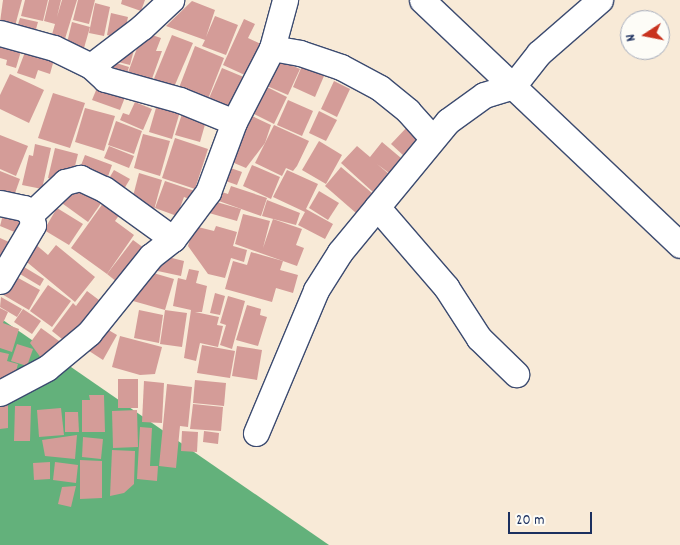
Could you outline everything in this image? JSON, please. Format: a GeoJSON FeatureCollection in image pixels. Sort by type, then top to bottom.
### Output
{"type":"FeatureCollection","features":[{"type":"Feature","properties":{"kind":"street"},"geometry":{"type":"LineString","coordinates":[[91,66],[142,28],[171,0]]}},
{"type":"Feature","properties":{"kind":"street"},"geometry":{"type":"LineString","coordinates":[[0,393],[47,368],[89,333],[151,256],[173,239],[208,192],[234,122],[272,48],[285,0]]}},
{"type":"Feature","properties":{"kind":"street"},"geometry":{"type":"LineString","coordinates":[[422,0],[680,244]]}},
{"type":"Feature","properties":{"kind":"street"},"geometry":{"type":"LineString","coordinates":[[256,433],[316,290],[340,252],[432,138],[468,104],[513,86],[539,53],[600,0]]}},
{"type":"Feature","properties":{"kind":"street"},"geometry":{"type":"LineString","coordinates":[[0,33],[54,48],[91,66],[105,79],[180,100],[234,122]]}},
{"type":"Feature","properties":{"kind":"street"},"geometry":{"type":"LineString","coordinates":[[272,48],[300,53],[340,67],[380,88],[408,111],[432,138]]}},
{"type":"Feature","properties":{"kind":"street"},"geometry":{"type":"LineString","coordinates":[[31,214],[64,182],[80,178],[104,189],[173,239]]}},
{"type":"Feature","properties":{"kind":"street"},"geometry":{"type":"LineString","coordinates":[[0,202],[24,208],[31,214],[33,225],[30,235],[0,281]]}},
{"type":"Feature","properties":{"kind":"street"},"geometry":{"type":"LineString","coordinates":[[377,207],[446,286],[479,338],[516,374]]}},
{"type":"Feature","properties":{"kind":"green space"},"geometry":{"type":"Polygon","coordinates":[[[0,318],[329,545],[0,545],[0,318]]]}},
{"type":"Feature","properties":{"kind":"building"},"geometry":{"type":"Polygon","coordinates":[[[3,0],[22,0],[15,26],[0,22],[3,0]]]}},
{"type":"Feature","properties":{"kind":"building"},"geometry":{"type":"Polygon","coordinates":[[[25,0],[48,0],[43,21],[21,16],[25,0]]]}},
{"type":"Feature","properties":{"kind":"building"},"geometry":{"type":"Polygon","coordinates":[[[49,0],[61,0],[57,17],[62,0],[77,0],[64,42],[51,38],[55,24],[44,21],[49,0]]]}},
{"type":"Feature","properties":{"kind":"building"},"geometry":{"type":"Polygon","coordinates":[[[78,0],[95,0],[89,24],[73,20],[78,0]]]}},
{"type":"Feature","properties":{"kind":"building"},"geometry":{"type":"Polygon","coordinates":[[[122,0],[145,0],[141,11],[121,4],[122,0]]]}},
{"type":"Feature","properties":{"kind":"building"},"geometry":{"type":"Polygon","coordinates":[[[192,1],[215,10],[206,37],[215,16],[238,25],[226,55],[202,46],[205,40],[166,26],[192,1]]]}},
{"type":"Feature","properties":{"kind":"building"},"geometry":{"type":"Polygon","coordinates":[[[95,3],[110,7],[104,36],[89,33],[95,3]]]}},
{"type":"Feature","properties":{"kind":"building"},"geometry":{"type":"Polygon","coordinates":[[[111,13],[128,17],[123,39],[107,35],[111,13]]]}},
{"type":"Feature","properties":{"kind":"building"},"geometry":{"type":"Polygon","coordinates":[[[20,18],[38,22],[34,36],[16,31],[20,18]]]}},
{"type":"Feature","properties":{"kind":"building"},"geometry":{"type":"Polygon","coordinates":[[[244,19],[255,24],[248,38],[261,44],[247,76],[223,65],[244,19]]]}},
{"type":"Feature","properties":{"kind":"building"},"geometry":{"type":"Polygon","coordinates":[[[72,22],[90,27],[84,48],[67,43],[72,22]]]}},
{"type":"Feature","properties":{"kind":"building"},"geometry":{"type":"Polygon","coordinates":[[[143,32],[161,38],[156,51],[162,51],[149,87],[126,78],[143,32]]]}},
{"type":"Feature","properties":{"kind":"building"},"geometry":{"type":"Polygon","coordinates":[[[172,35],[193,43],[171,94],[151,86],[172,35]]]}},
{"type":"Feature","properties":{"kind":"building"},"geometry":{"type":"Polygon","coordinates":[[[0,46],[21,51],[16,68],[6,65],[7,60],[0,58],[0,46]]]}},
{"type":"Feature","properties":{"kind":"building"},"geometry":{"type":"Polygon","coordinates":[[[135,46],[130,65],[114,61],[135,46]]]}},
{"type":"Feature","properties":{"kind":"building"},"geometry":{"type":"Polygon","coordinates":[[[195,46],[224,58],[206,104],[177,93],[195,46]]]}},
{"type":"Feature","properties":{"kind":"building"},"geometry":{"type":"Polygon","coordinates":[[[25,52],[55,56],[50,74],[38,70],[35,79],[17,73],[25,52]]]}},
{"type":"Feature","properties":{"kind":"building"},"geometry":{"type":"Polygon","coordinates":[[[279,60],[300,69],[288,95],[267,86],[279,60]]]}},
{"type":"Feature","properties":{"kind":"building"},"geometry":{"type":"Polygon","coordinates":[[[113,62],[129,67],[125,79],[109,74],[113,62]]]}},
{"type":"Feature","properties":{"kind":"building"},"geometry":{"type":"Polygon","coordinates":[[[302,66],[324,76],[315,97],[293,87],[302,66]]]}},
{"type":"Feature","properties":{"kind":"building"},"geometry":{"type":"Polygon","coordinates":[[[222,68],[246,78],[232,113],[207,103],[222,68]]]}},
{"type":"Feature","properties":{"kind":"building"},"geometry":{"type":"Polygon","coordinates":[[[10,74],[44,90],[29,123],[0,109],[0,95],[10,74]]]}},
{"type":"Feature","properties":{"kind":"building"},"geometry":{"type":"Polygon","coordinates":[[[334,81],[350,89],[337,117],[321,109],[334,81]]]}},
{"type":"Feature","properties":{"kind":"building"},"geometry":{"type":"Polygon","coordinates":[[[99,83],[127,92],[120,110],[92,100],[99,83]]]}},
{"type":"Feature","properties":{"kind":"building"},"geometry":{"type":"Polygon","coordinates":[[[267,87],[287,97],[274,124],[254,114],[267,87]]]}},
{"type":"Feature","properties":{"kind":"building"},"geometry":{"type":"Polygon","coordinates":[[[53,93],[85,103],[70,148],[38,138],[53,93]]]}},
{"type":"Feature","properties":{"kind":"building"},"geometry":{"type":"Polygon","coordinates":[[[288,100],[313,111],[302,136],[277,125],[288,100]]]}},
{"type":"Feature","properties":{"kind":"building"},"geometry":{"type":"Polygon","coordinates":[[[158,101],[181,108],[172,139],[149,132],[158,101]]]}},
{"type":"Feature","properties":{"kind":"building"},"geometry":{"type":"Polygon","coordinates":[[[135,102],[152,109],[143,130],[120,120],[123,113],[129,115],[135,102]]]}},
{"type":"Feature","properties":{"kind":"building"},"geometry":{"type":"Polygon","coordinates":[[[85,108],[115,116],[104,151],[75,142],[85,108]]]}},
{"type":"Feature","properties":{"kind":"building"},"geometry":{"type":"Polygon","coordinates":[[[319,111],[337,120],[326,141],[309,133],[319,111]]]}},
{"type":"Feature","properties":{"kind":"building"},"geometry":{"type":"Polygon","coordinates":[[[182,114],[206,121],[200,142],[175,135],[182,114]]]}},
{"type":"Feature","properties":{"kind":"building"},"geometry":{"type":"Polygon","coordinates":[[[250,115],[271,125],[265,143],[246,168],[227,160],[250,115]]]}},
{"type":"Feature","properties":{"kind":"building"},"geometry":{"type":"Polygon","coordinates":[[[116,121],[142,131],[134,154],[108,145],[116,121]]]}},
{"type":"Feature","properties":{"kind":"building"},"geometry":{"type":"Polygon","coordinates":[[[274,125],[309,141],[297,166],[293,171],[286,168],[282,176],[255,163],[274,125]]]}},
{"type":"Feature","properties":{"kind":"building"},"geometry":{"type":"Polygon","coordinates":[[[409,125],[422,138],[404,156],[391,144],[409,125]]]}},
{"type":"Feature","properties":{"kind":"building"},"geometry":{"type":"Polygon","coordinates":[[[143,134],[170,141],[160,176],[134,168],[143,134]]]}},
{"type":"Feature","properties":{"kind":"building"},"geometry":{"type":"Polygon","coordinates":[[[0,135],[28,146],[16,176],[0,169],[0,135]]]}},
{"type":"Feature","properties":{"kind":"building"},"geometry":{"type":"Polygon","coordinates":[[[175,138],[208,149],[195,189],[162,178],[175,138]]]}},
{"type":"Feature","properties":{"kind":"building"},"geometry":{"type":"Polygon","coordinates":[[[319,141],[342,155],[326,184],[302,170],[319,141]]]}},
{"type":"Feature","properties":{"kind":"building"},"geometry":{"type":"Polygon","coordinates":[[[382,142],[401,158],[389,173],[377,164],[389,174],[373,192],[341,163],[357,146],[370,157],[382,142]]]}},
{"type":"Feature","properties":{"kind":"building"},"geometry":{"type":"Polygon","coordinates":[[[35,144],[51,148],[42,189],[22,185],[29,155],[33,156],[35,144]]]}},
{"type":"Feature","properties":{"kind":"building"},"geometry":{"type":"Polygon","coordinates":[[[109,146],[134,156],[129,168],[104,158],[109,146]]]}},
{"type":"Feature","properties":{"kind":"building"},"geometry":{"type":"Polygon","coordinates":[[[55,148],[78,154],[73,174],[62,182],[48,178],[55,148]]]}},
{"type":"Feature","properties":{"kind":"building"},"geometry":{"type":"Polygon","coordinates":[[[85,155],[112,165],[105,185],[93,180],[97,171],[93,179],[78,173],[85,155]]]}},
{"type":"Feature","properties":{"kind":"building"},"geometry":{"type":"Polygon","coordinates":[[[252,165],[280,177],[271,199],[243,186],[252,165]]]}},
{"type":"Feature","properties":{"kind":"building"},"geometry":{"type":"Polygon","coordinates":[[[225,166],[242,172],[237,185],[220,179],[225,166]]]}},
{"type":"Feature","properties":{"kind":"building"},"geometry":{"type":"Polygon","coordinates":[[[341,167],[372,193],[356,213],[325,186],[341,167]]]}},
{"type":"Feature","properties":{"kind":"building"},"geometry":{"type":"Polygon","coordinates":[[[114,170],[130,179],[121,194],[105,185],[114,170]]]}},
{"type":"Feature","properties":{"kind":"building"},"geometry":{"type":"Polygon","coordinates":[[[287,170],[318,184],[306,209],[333,224],[325,239],[298,225],[305,212],[273,197],[287,170]]]}},
{"type":"Feature","properties":{"kind":"building"},"geometry":{"type":"Polygon","coordinates":[[[0,171],[20,179],[14,196],[0,191],[0,171]]]}},
{"type":"Feature","properties":{"kind":"building"},"geometry":{"type":"Polygon","coordinates":[[[139,173],[162,180],[154,210],[131,204],[139,173]]]}},
{"type":"Feature","properties":{"kind":"building"},"geometry":{"type":"Polygon","coordinates":[[[75,179],[104,199],[88,222],[59,201],[75,179]]]}},
{"type":"Feature","properties":{"kind":"building"},"geometry":{"type":"Polygon","coordinates":[[[165,181],[195,191],[192,200],[184,197],[177,216],[155,208],[165,181]]]}},
{"type":"Feature","properties":{"kind":"building"},"geometry":{"type":"Polygon","coordinates":[[[231,186],[267,198],[261,216],[216,200],[219,191],[228,194],[231,186]]]}},
{"type":"Feature","properties":{"kind":"building"},"geometry":{"type":"Polygon","coordinates":[[[319,191],[339,203],[328,220],[309,208],[319,191]]]}},
{"type":"Feature","properties":{"kind":"building"},"geometry":{"type":"Polygon","coordinates":[[[106,199],[122,211],[115,221],[134,235],[107,274],[71,248],[106,199]]]}},
{"type":"Feature","properties":{"kind":"building"},"geometry":{"type":"Polygon","coordinates":[[[267,200],[300,213],[296,225],[262,216],[267,200]]]}},
{"type":"Feature","properties":{"kind":"building"},"geometry":{"type":"Polygon","coordinates":[[[213,201],[241,209],[237,221],[209,213],[213,201]]]}},
{"type":"Feature","properties":{"kind":"building"},"geometry":{"type":"Polygon","coordinates":[[[5,207],[24,214],[17,233],[0,226],[5,207]]]}},
{"type":"Feature","properties":{"kind":"building"},"geometry":{"type":"Polygon","coordinates":[[[57,208],[83,224],[69,245],[44,230],[57,208]]]}},
{"type":"Feature","properties":{"kind":"building"},"geometry":{"type":"Polygon","coordinates":[[[243,214],[270,221],[263,248],[273,219],[302,229],[296,245],[304,248],[297,266],[235,244],[243,214]]]}},
{"type":"Feature","properties":{"kind":"building"},"geometry":{"type":"Polygon","coordinates":[[[194,226],[214,231],[216,226],[237,232],[233,246],[247,250],[244,262],[231,258],[225,278],[208,274],[188,246],[194,226]]]}},
{"type":"Feature","properties":{"kind":"building"},"geometry":{"type":"Polygon","coordinates":[[[0,238],[9,242],[0,264],[0,238]]]}},
{"type":"Feature","properties":{"kind":"building"},"geometry":{"type":"Polygon","coordinates":[[[133,240],[148,251],[122,286],[107,274],[133,240]]]}},
{"type":"Feature","properties":{"kind":"building"},"geometry":{"type":"Polygon","coordinates":[[[34,243],[48,255],[56,245],[95,277],[75,302],[22,258],[34,243]]]}},
{"type":"Feature","properties":{"kind":"building"},"geometry":{"type":"Polygon","coordinates":[[[251,252],[283,261],[280,270],[298,275],[293,293],[276,288],[272,302],[225,289],[233,261],[247,265],[251,252]]]}},
{"type":"Feature","properties":{"kind":"building"},"geometry":{"type":"Polygon","coordinates":[[[156,254],[184,261],[181,276],[153,270],[156,254]]]}},
{"type":"Feature","properties":{"kind":"building"},"geometry":{"type":"Polygon","coordinates":[[[19,264],[44,279],[40,286],[15,271],[19,264]]]}},
{"type":"Feature","properties":{"kind":"building"},"geometry":{"type":"Polygon","coordinates":[[[189,269],[199,271],[196,283],[207,286],[202,312],[195,312],[219,317],[217,325],[223,326],[218,347],[200,343],[196,361],[184,358],[191,310],[173,306],[178,278],[186,280],[189,269]]]}},
{"type":"Feature","properties":{"kind":"building"},"geometry":{"type":"Polygon","coordinates":[[[143,270],[174,279],[165,310],[133,301],[143,270]]]}},
{"type":"Feature","properties":{"kind":"building"},"geometry":{"type":"Polygon","coordinates":[[[11,274],[40,290],[29,310],[0,293],[11,274]]]}},
{"type":"Feature","properties":{"kind":"building"},"geometry":{"type":"Polygon","coordinates":[[[48,285],[71,301],[52,327],[30,311],[48,285]]]}},
{"type":"Feature","properties":{"kind":"building"},"geometry":{"type":"Polygon","coordinates":[[[87,291],[99,300],[80,324],[72,347],[52,331],[73,303],[76,306],[87,291]]]}},
{"type":"Feature","properties":{"kind":"building"},"geometry":{"type":"Polygon","coordinates":[[[215,293],[225,296],[220,315],[210,313],[215,293]]]}},
{"type":"Feature","properties":{"kind":"building"},"geometry":{"type":"Polygon","coordinates":[[[228,296],[245,301],[232,349],[220,345],[226,325],[220,323],[228,296]]]}},
{"type":"Feature","properties":{"kind":"building"},"geometry":{"type":"Polygon","coordinates":[[[1,297],[22,309],[17,317],[0,307],[1,297]]]}},
{"type":"Feature","properties":{"kind":"building"},"geometry":{"type":"Polygon","coordinates":[[[247,305],[261,309],[260,315],[267,317],[258,346],[236,340],[247,305]]]}},
{"type":"Feature","properties":{"kind":"building"},"geometry":{"type":"Polygon","coordinates":[[[0,308],[8,312],[3,323],[19,329],[12,352],[0,348],[0,308]]]}},
{"type":"Feature","properties":{"kind":"building"},"geometry":{"type":"Polygon","coordinates":[[[23,309],[41,321],[32,334],[14,322],[23,309]]]}},
{"type":"Feature","properties":{"kind":"building"},"geometry":{"type":"Polygon","coordinates":[[[139,310],[163,315],[159,343],[134,338],[139,310]]]}},
{"type":"Feature","properties":{"kind":"building"},"geometry":{"type":"Polygon","coordinates":[[[165,310],[187,313],[182,347],[160,344],[165,310]]]}},
{"type":"Feature","properties":{"kind":"building"},"geometry":{"type":"Polygon","coordinates":[[[100,325],[117,335],[103,360],[86,349],[100,325]]]}},
{"type":"Feature","properties":{"kind":"building"},"geometry":{"type":"Polygon","coordinates":[[[41,328],[66,346],[44,362],[30,343],[41,328]]]}},
{"type":"Feature","properties":{"kind":"building"},"geometry":{"type":"Polygon","coordinates":[[[120,336],[162,347],[155,374],[140,375],[112,367],[120,336]]]}},
{"type":"Feature","properties":{"kind":"building"},"geometry":{"type":"Polygon","coordinates":[[[17,344],[33,349],[27,366],[11,361],[17,344]]]}},
{"type":"Feature","properties":{"kind":"building"},"geometry":{"type":"Polygon","coordinates":[[[202,345],[235,351],[230,378],[197,373],[202,345]]]}},
{"type":"Feature","properties":{"kind":"building"},"geometry":{"type":"Polygon","coordinates":[[[237,346],[262,350],[257,380],[232,376],[237,346]]]}},
{"type":"Feature","properties":{"kind":"building"},"geometry":{"type":"Polygon","coordinates":[[[0,352],[9,354],[7,361],[18,364],[13,382],[0,379],[0,352]]]}},
{"type":"Feature","properties":{"kind":"building"},"geometry":{"type":"Polygon","coordinates":[[[118,379],[138,379],[138,408],[118,408],[118,379]]]}},
{"type":"Feature","properties":{"kind":"building"},"geometry":{"type":"Polygon","coordinates":[[[195,380],[226,383],[224,406],[193,403],[195,380]]]}},
{"type":"Feature","properties":{"kind":"building"},"geometry":{"type":"Polygon","coordinates":[[[144,381],[164,383],[162,423],[142,422],[144,381]]]}},
{"type":"Feature","properties":{"kind":"building"},"geometry":{"type":"Polygon","coordinates":[[[167,384],[192,387],[188,427],[180,426],[176,468],[159,466],[167,384]]]}},
{"type":"Feature","properties":{"kind":"building"},"geometry":{"type":"Polygon","coordinates":[[[89,395],[104,395],[105,432],[82,432],[82,400],[90,400],[89,395]]]}},
{"type":"Feature","properties":{"kind":"building"},"geometry":{"type":"Polygon","coordinates":[[[8,400],[8,428],[0,429],[0,401],[8,400]]]}},
{"type":"Feature","properties":{"kind":"building"},"geometry":{"type":"Polygon","coordinates":[[[193,404],[223,407],[221,431],[190,429],[193,404]]]}},
{"type":"Feature","properties":{"kind":"building"},"geometry":{"type":"Polygon","coordinates":[[[15,406],[31,406],[30,441],[14,441],[15,406]]]}},
{"type":"Feature","properties":{"kind":"building"},"geometry":{"type":"Polygon","coordinates":[[[61,408],[64,435],[39,437],[37,410],[61,408]]]}},
{"type":"Feature","properties":{"kind":"building"},"geometry":{"type":"Polygon","coordinates":[[[137,410],[138,447],[113,448],[112,411],[137,410]]]}},
{"type":"Feature","properties":{"kind":"building"},"geometry":{"type":"Polygon","coordinates":[[[65,412],[78,412],[79,432],[65,432],[65,412]]]}},
{"type":"Feature","properties":{"kind":"building"},"geometry":{"type":"Polygon","coordinates":[[[140,427],[152,428],[150,466],[158,466],[157,481],[137,479],[140,427]]]}},
{"type":"Feature","properties":{"kind":"building"},"geometry":{"type":"Polygon","coordinates":[[[182,431],[198,432],[197,452],[181,451],[182,431]]]}},
{"type":"Feature","properties":{"kind":"building"},"geometry":{"type":"Polygon","coordinates":[[[204,431],[219,433],[218,444],[203,442],[204,431]]]}},
{"type":"Feature","properties":{"kind":"building"},"geometry":{"type":"Polygon","coordinates":[[[77,435],[75,459],[45,456],[42,440],[77,435]]]}},
{"type":"Feature","properties":{"kind":"building"},"geometry":{"type":"Polygon","coordinates":[[[83,437],[103,439],[101,459],[82,457],[83,437]]]}},
{"type":"Feature","properties":{"kind":"building"},"geometry":{"type":"Polygon","coordinates":[[[112,450],[135,451],[134,484],[124,493],[110,496],[112,450]]]}},
{"type":"Feature","properties":{"kind":"building"},"geometry":{"type":"Polygon","coordinates":[[[80,460],[102,461],[102,498],[80,499],[80,460]]]}},
{"type":"Feature","properties":{"kind":"building"},"geometry":{"type":"Polygon","coordinates":[[[50,462],[50,479],[34,480],[33,463],[50,462]]]}},
{"type":"Feature","properties":{"kind":"building"},"geometry":{"type":"Polygon","coordinates":[[[55,462],[78,465],[76,483],[53,480],[55,462]]]}},
{"type":"Feature","properties":{"kind":"building"},"geometry":{"type":"Polygon","coordinates":[[[76,486],[71,507],[58,504],[62,487],[76,486]]]}}]}
